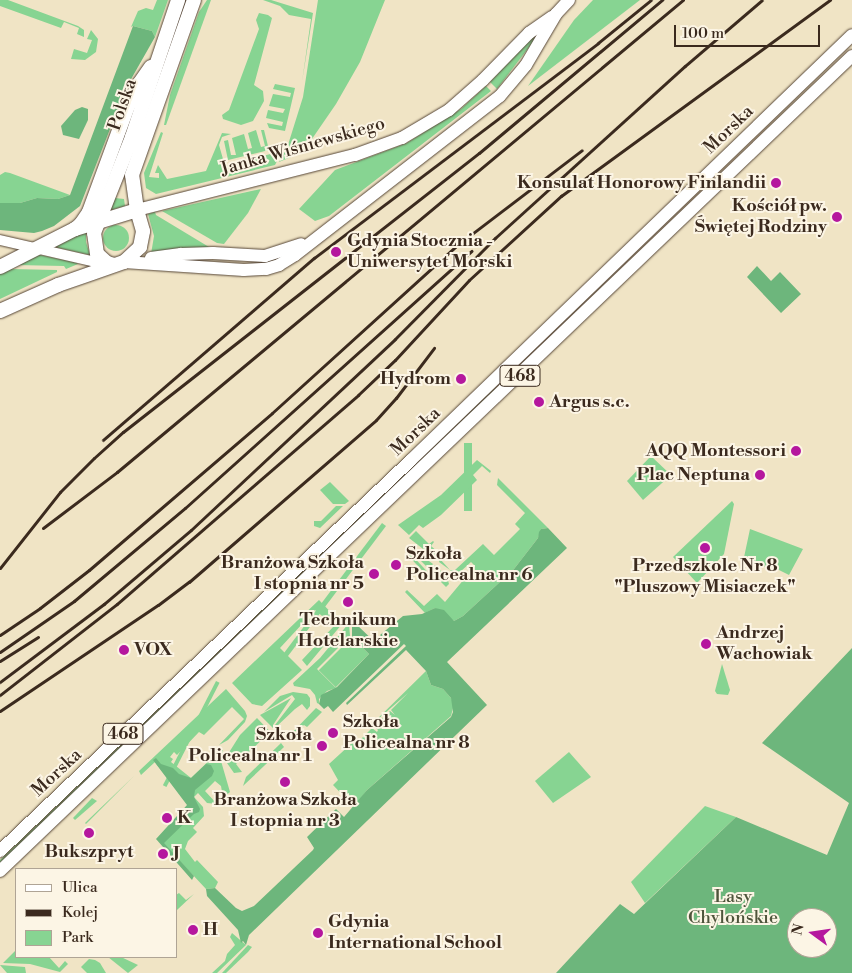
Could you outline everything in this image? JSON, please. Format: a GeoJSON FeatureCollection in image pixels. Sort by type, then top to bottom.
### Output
{"type":"FeatureCollection","features":[{"type":"Feature","properties":{"kind":"highway","name":"Polska"},"geometry":{"type":"LineString","coordinates":[[106,219],[178,0]]}},
{"type":"Feature","properties":{"kind":"highway","name":"Polska"},"geometry":{"type":"LineString","coordinates":[[143,239],[132,175],[194,0]]}},
{"type":"Feature","properties":{"kind":"highway"},"geometry":{"type":"LineString","coordinates":[[0,267],[82,224],[89,212],[135,92],[159,56]]}},
{"type":"Feature","properties":{"kind":"highway"},"geometry":{"type":"LineString","coordinates":[[75,228],[137,210]]}},
{"type":"Feature","properties":{"kind":"highway"},"geometry":{"type":"LineString","coordinates":[[106,219],[132,223],[143,239],[140,247],[119,263],[101,259],[95,249],[94,233],[106,219]]}},
{"type":"Feature","properties":{"kind":"highway","name":"Janka Wiśniewskiego"},"geometry":{"type":"LineString","coordinates":[[0,311],[26,298],[119,263]]}},
{"type":"Feature","properties":{"kind":"main road","name":"Janka Wiśniewskiego"},"geometry":{"type":"LineString","coordinates":[[137,210],[355,156],[402,138],[437,118],[473,90],[529,33],[556,14],[569,0]]}},
{"type":"Feature","properties":{"kind":"main road","name":"Janka Wiśniewskiego"},"geometry":{"type":"LineString","coordinates":[[119,263],[201,266],[244,270],[266,269],[279,265],[296,255],[316,237],[500,96],[526,65],[556,14]]}},
{"type":"Feature","properties":{"kind":"main road","name":"Morska"},"geometry":{"type":"LineString","coordinates":[[0,851],[411,460],[852,35]]}},
{"type":"Feature","properties":{"kind":"main road","name":"Morska"},"geometry":{"type":"LineString","coordinates":[[0,871],[852,56]]}},
{"type":"Feature","properties":{"kind":"main road","name":"Janka Wiśniewskiego"},"geometry":{"type":"LineString","coordinates":[[119,263],[181,254],[213,253],[255,256],[275,254],[316,237]]}},
{"type":"Feature","properties":{"kind":"street"},"geometry":{"type":"LineString","coordinates":[[0,240],[104,265],[119,263]]}},
{"type":"Feature","properties":{"kind":"green space"},"geometry":{"type":"Polygon","coordinates":[[[0,0],[8,0],[78,26],[84,30],[84,37],[77,34],[79,28],[64,22],[61,28],[0,6],[0,0]]]}},
{"type":"Feature","properties":{"kind":"green space"},"geometry":{"type":"Polygon","coordinates":[[[157,0],[168,0],[155,37],[152,31],[131,27],[138,11],[146,8],[153,10],[157,0]]]}},
{"type":"Feature","properties":{"kind":"green space"},"geometry":{"type":"Polygon","coordinates":[[[207,0],[211,0],[166,125],[164,125],[170,95],[199,12],[207,0]]]}},
{"type":"Feature","properties":{"kind":"green space"},"geometry":{"type":"Polygon","coordinates":[[[263,0],[271,0],[313,13],[302,82],[311,19],[289,15],[280,6],[263,0]]]}},
{"type":"Feature","properties":{"kind":"green space"},"geometry":{"type":"Polygon","coordinates":[[[318,0],[385,0],[360,62],[336,104],[303,152],[279,162],[287,148],[303,97],[318,0]]]}},
{"type":"Feature","properties":{"kind":"green space"},"geometry":{"type":"Polygon","coordinates":[[[593,0],[640,0],[528,86],[574,20],[593,0]]]}},
{"type":"Feature","properties":{"kind":"green space"},"geometry":{"type":"Polygon","coordinates":[[[259,13],[272,18],[254,85],[263,91],[264,101],[253,121],[241,125],[223,119],[222,115],[229,110],[259,29],[256,20],[259,13]]]}},
{"type":"Feature","properties":{"kind":"green space"},"geometry":{"type":"Polygon","coordinates":[[[133,26],[152,31],[155,37],[126,88],[80,206],[54,226],[42,231],[34,233],[0,230],[0,203],[20,203],[37,198],[58,199],[70,195],[133,26]]]}},
{"type":"Feature","properties":{"kind":"green space"},"geometry":{"type":"Polygon","coordinates":[[[91,30],[98,39],[96,52],[85,60],[71,59],[74,49],[87,53],[92,40],[87,39],[91,30]]]}},
{"type":"Feature","properties":{"kind":"green space"},"geometry":{"type":"Polygon","coordinates":[[[534,36],[536,38],[497,89],[490,82],[534,36]]]}},
{"type":"Feature","properties":{"kind":"green space"},"geometry":{"type":"Polygon","coordinates":[[[275,84],[295,88],[285,131],[269,128],[267,123],[282,126],[283,122],[266,118],[268,110],[283,113],[285,109],[269,106],[273,94],[290,97],[291,93],[273,89],[275,84]]]}},
{"type":"Feature","properties":{"kind":"green space"},"geometry":{"type":"Polygon","coordinates":[[[486,86],[491,91],[329,216],[315,221],[299,209],[335,170],[407,143],[461,109],[486,86]]]}},
{"type":"Feature","properties":{"kind":"green space"},"geometry":{"type":"Polygon","coordinates":[[[82,107],[88,109],[88,120],[79,139],[63,135],[61,126],[75,110],[82,107]]]}},
{"type":"Feature","properties":{"kind":"green space"},"geometry":{"type":"Polygon","coordinates":[[[256,130],[261,147],[265,146],[261,130],[264,130],[269,150],[228,160],[224,141],[228,140],[231,155],[236,155],[232,138],[244,134],[248,149],[252,148],[248,133],[256,130]]]}},
{"type":"Feature","properties":{"kind":"green space"},"geometry":{"type":"Polygon","coordinates":[[[161,132],[163,133],[149,177],[159,178],[159,173],[155,173],[158,165],[167,179],[206,171],[222,133],[231,134],[222,137],[219,145],[225,166],[282,151],[275,165],[156,194],[146,188],[144,173],[161,132]]]}},
{"type":"Feature","properties":{"kind":"green space"},"geometry":{"type":"Polygon","coordinates":[[[5,172],[70,195],[58,199],[37,198],[20,203],[0,203],[0,175],[5,172]]]}},
{"type":"Feature","properties":{"kind":"green space"},"geometry":{"type":"Polygon","coordinates":[[[261,189],[248,213],[224,244],[217,243],[162,211],[261,189]]]}},
{"type":"Feature","properties":{"kind":"green space"},"geometry":{"type":"Polygon","coordinates":[[[115,198],[124,199],[125,206],[111,210],[115,198]]]}},
{"type":"Feature","properties":{"kind":"green space"},"geometry":{"type":"Polygon","coordinates":[[[155,212],[156,215],[209,247],[151,254],[154,236],[148,214],[155,212]]]}},
{"type":"Feature","properties":{"kind":"green space"},"geometry":{"type":"Polygon","coordinates":[[[116,225],[125,229],[129,238],[125,247],[116,251],[107,247],[103,238],[107,229],[116,225]]]}},
{"type":"Feature","properties":{"kind":"green space"},"geometry":{"type":"Polygon","coordinates":[[[86,232],[86,242],[90,255],[50,246],[86,232]]]}},
{"type":"Feature","properties":{"kind":"green space"},"geometry":{"type":"Polygon","coordinates":[[[36,254],[78,264],[66,269],[64,266],[15,265],[36,254]]]}},
{"type":"Feature","properties":{"kind":"green space"},"geometry":{"type":"Polygon","coordinates":[[[757,266],[771,281],[780,272],[801,294],[781,313],[747,277],[757,266]]]}},
{"type":"Feature","properties":{"kind":"green space"},"geometry":{"type":"Polygon","coordinates":[[[9,267],[11,269],[57,270],[57,272],[0,299],[0,273],[9,267]]]}},
{"type":"Feature","properties":{"kind":"green space"},"geometry":{"type":"Polygon","coordinates":[[[494,389],[496,392],[0,863],[0,860],[494,389]]]}},
{"type":"Feature","properties":{"kind":"green space"},"geometry":{"type":"Polygon","coordinates":[[[464,443],[472,443],[472,511],[464,511],[464,443]]]}},
{"type":"Feature","properties":{"kind":"green space"},"geometry":{"type":"Polygon","coordinates":[[[651,456],[671,475],[643,500],[627,481],[651,456]]]}},
{"type":"Feature","properties":{"kind":"green space"},"geometry":{"type":"Polygon","coordinates":[[[477,460],[491,471],[490,473],[482,466],[473,475],[477,480],[441,515],[423,528],[419,525],[409,535],[398,525],[441,495],[477,460]]]}},
{"type":"Feature","properties":{"kind":"green space"},"geometry":{"type":"Polygon","coordinates":[[[498,478],[548,528],[541,529],[538,538],[514,569],[463,616],[454,621],[435,608],[425,613],[405,592],[407,590],[424,606],[437,594],[445,602],[475,566],[471,562],[460,572],[454,573],[450,570],[455,570],[483,544],[494,555],[520,529],[515,524],[525,513],[497,485],[498,478]]]}},
{"type":"Feature","properties":{"kind":"green space"},"geometry":{"type":"Polygon","coordinates":[[[330,482],[349,501],[345,504],[333,504],[320,490],[330,482]]]}},
{"type":"Feature","properties":{"kind":"green space"},"geometry":{"type":"Polygon","coordinates":[[[732,501],[734,504],[724,554],[697,583],[673,557],[732,501]]]}},
{"type":"Feature","properties":{"kind":"green space"},"geometry":{"type":"Polygon","coordinates":[[[336,506],[343,506],[320,528],[314,526],[314,521],[321,521],[336,506]]]}},
{"type":"Feature","properties":{"kind":"green space"},"geometry":{"type":"Polygon","coordinates":[[[382,523],[386,526],[256,699],[252,696],[382,523]]]}},
{"type":"Feature","properties":{"kind":"green space"},"geometry":{"type":"Polygon","coordinates":[[[548,528],[567,548],[447,662],[487,705],[249,935],[246,945],[243,941],[241,943],[238,930],[207,896],[206,889],[215,888],[236,908],[242,911],[254,906],[313,850],[314,848],[307,837],[336,809],[344,817],[367,790],[451,717],[453,712],[451,698],[443,689],[431,685],[426,671],[406,650],[347,705],[346,703],[406,646],[404,644],[333,712],[328,706],[324,709],[319,704],[321,695],[337,687],[369,654],[352,637],[352,624],[357,625],[378,645],[384,639],[380,635],[403,616],[422,614],[435,608],[444,610],[454,621],[463,616],[514,569],[538,538],[541,529],[548,528]]]}},
{"type":"Feature","properties":{"kind":"green space"},"geometry":{"type":"Polygon","coordinates":[[[750,529],[803,549],[789,575],[777,569],[743,562],[750,529]]]}},
{"type":"Feature","properties":{"kind":"green space"},"geometry":{"type":"Polygon","coordinates":[[[416,531],[429,544],[434,542],[431,546],[439,553],[436,559],[409,538],[416,531]]]}},
{"type":"Feature","properties":{"kind":"green space"},"geometry":{"type":"Polygon","coordinates":[[[409,546],[433,564],[429,569],[407,547],[409,546]]]}},
{"type":"Feature","properties":{"kind":"green space"},"geometry":{"type":"Polygon","coordinates":[[[408,551],[435,580],[433,582],[406,553],[408,551]]]}},
{"type":"Feature","properties":{"kind":"green space"},"geometry":{"type":"Polygon","coordinates":[[[440,559],[450,570],[439,562],[440,559]]]}},
{"type":"Feature","properties":{"kind":"green space"},"geometry":{"type":"Polygon","coordinates":[[[435,565],[447,577],[449,584],[446,587],[430,571],[435,565]]]}},
{"type":"Feature","properties":{"kind":"green space"},"geometry":{"type":"Polygon","coordinates":[[[319,600],[342,624],[307,666],[302,660],[334,626],[315,610],[280,648],[302,670],[262,706],[252,704],[232,683],[319,600]]]}},
{"type":"Feature","properties":{"kind":"green space"},"geometry":{"type":"Polygon","coordinates":[[[349,623],[350,636],[317,669],[336,688],[327,691],[319,699],[319,704],[310,689],[294,686],[293,683],[320,658],[349,623]]]}},
{"type":"Feature","properties":{"kind":"green space"},"geometry":{"type":"Polygon","coordinates":[[[352,637],[369,654],[336,687],[319,670],[352,637]]]}},
{"type":"Feature","properties":{"kind":"green space","name":"Lasy Chylońskie"},"geometry":{"type":"Polygon","coordinates":[[[852,648],[852,973],[556,973],[620,904],[634,914],[736,817],[827,855],[849,803],[762,743],[852,648]]]}},
{"type":"Feature","properties":{"kind":"green space"},"geometry":{"type":"Polygon","coordinates":[[[722,664],[730,690],[728,695],[717,694],[715,691],[722,664]]]}},
{"type":"Feature","properties":{"kind":"green space"},"geometry":{"type":"Polygon","coordinates":[[[426,671],[431,685],[443,689],[451,698],[454,704],[451,716],[367,790],[354,807],[333,785],[338,780],[329,764],[352,743],[363,745],[359,741],[372,728],[377,732],[378,730],[374,726],[390,711],[395,715],[391,710],[408,693],[369,727],[426,671]]]}},
{"type":"Feature","properties":{"kind":"green space"},"geometry":{"type":"Polygon","coordinates":[[[216,681],[220,683],[166,787],[163,785],[216,681]]]}},
{"type":"Feature","properties":{"kind":"green space"},"geometry":{"type":"Polygon","coordinates":[[[226,689],[245,711],[247,716],[245,722],[228,740],[219,745],[244,719],[232,707],[204,735],[199,732],[177,755],[174,752],[170,757],[173,759],[171,762],[191,778],[219,751],[223,750],[221,761],[230,792],[223,798],[221,786],[215,781],[205,791],[217,804],[207,803],[198,793],[194,797],[203,807],[204,816],[193,828],[197,832],[188,841],[185,849],[195,862],[197,860],[218,882],[215,888],[206,889],[163,843],[194,813],[155,762],[141,775],[139,771],[226,689]]]}},
{"type":"Feature","properties":{"kind":"green space"},"geometry":{"type":"Polygon","coordinates":[[[293,692],[307,694],[310,698],[310,706],[307,710],[302,704],[295,709],[276,727],[282,733],[279,735],[275,730],[275,725],[295,699],[292,695],[264,712],[280,696],[293,692]]]}},
{"type":"Feature","properties":{"kind":"green space"},"geometry":{"type":"Polygon","coordinates":[[[291,698],[273,725],[273,728],[260,715],[291,698]]]}},
{"type":"Feature","properties":{"kind":"green space"},"geometry":{"type":"Polygon","coordinates":[[[316,708],[322,712],[307,727],[304,725],[287,738],[316,708]]]}},
{"type":"Feature","properties":{"kind":"green space"},"geometry":{"type":"Polygon","coordinates":[[[257,718],[276,738],[274,740],[268,734],[236,764],[242,772],[234,773],[227,763],[228,754],[240,735],[257,718]]]}},
{"type":"Feature","properties":{"kind":"green space"},"geometry":{"type":"Polygon","coordinates":[[[281,743],[284,747],[243,786],[246,777],[281,743]]]}},
{"type":"Feature","properties":{"kind":"green space"},"geometry":{"type":"Polygon","coordinates":[[[569,752],[591,777],[553,803],[535,781],[569,752]]]}},
{"type":"Feature","properties":{"kind":"green space"},"geometry":{"type":"Polygon","coordinates":[[[156,758],[161,764],[191,778],[206,764],[211,765],[214,771],[212,776],[195,790],[194,797],[200,809],[199,812],[194,814],[164,843],[194,876],[192,880],[156,839],[187,805],[153,760],[156,758]]]}},
{"type":"Feature","properties":{"kind":"green space"},"geometry":{"type":"Polygon","coordinates":[[[134,776],[86,824],[85,823],[134,776]]]}},
{"type":"Feature","properties":{"kind":"green space"},"geometry":{"type":"Polygon","coordinates":[[[92,798],[97,801],[75,820],[73,818],[92,798]]]}},
{"type":"Feature","properties":{"kind":"green space"},"geometry":{"type":"Polygon","coordinates":[[[705,806],[736,817],[645,903],[631,882],[705,806]]]}},
{"type":"Feature","properties":{"kind":"green space"},"geometry":{"type":"Polygon","coordinates":[[[178,894],[186,900],[194,894],[178,909],[178,894]]]}},
{"type":"Feature","properties":{"kind":"green space"},"geometry":{"type":"Polygon","coordinates":[[[232,933],[246,945],[217,973],[212,973],[225,961],[227,954],[235,945],[230,937],[232,933]]]}},
{"type":"Feature","properties":{"kind":"green space"},"geometry":{"type":"Polygon","coordinates":[[[248,945],[252,947],[248,952],[226,973],[222,973],[248,945]]]}},
{"type":"Feature","properties":{"kind":"green space"},"geometry":{"type":"Polygon","coordinates":[[[15,951],[15,958],[50,958],[59,968],[65,961],[68,964],[60,972],[30,964],[3,963],[15,951]]]}},
{"type":"Feature","properties":{"kind":"green space"},"geometry":{"type":"Polygon","coordinates":[[[109,958],[123,958],[138,965],[128,973],[109,958]]]}},
{"type":"Feature","properties":{"kind":"green space"},"geometry":{"type":"Polygon","coordinates":[[[89,959],[100,963],[106,973],[87,973],[81,967],[89,959]]]}},
{"type":"Feature","properties":{"kind":"green space"},"geometry":{"type":"Polygon","coordinates":[[[0,965],[25,967],[26,973],[7,973],[0,965]]]}},
{"type":"Feature","properties":{"kind":"railway"},"geometry":{"type":"LineString","coordinates":[[103,440],[314,258],[598,43],[651,0]]}},
{"type":"Feature","properties":{"kind":"railway"},"geometry":{"type":"LineString","coordinates":[[0,568],[60,492],[123,432],[479,153],[662,0]]}},
{"type":"Feature","properties":{"kind":"railway"},"geometry":{"type":"LineString","coordinates":[[43,528],[117,472],[683,0]]}},
{"type":"Feature","properties":{"kind":"railway"},"geometry":{"type":"LineString","coordinates":[[0,682],[104,604],[191,530],[395,339],[495,238],[685,66],[762,0]]}},
{"type":"Feature","properties":{"kind":"railway"},"geometry":{"type":"LineString","coordinates":[[0,695],[117,604],[358,395],[395,360],[469,280],[561,196],[830,0]]}},
{"type":"Feature","properties":{"kind":"railway"},"geometry":{"type":"LineString","coordinates":[[0,635],[40,608],[89,570],[272,413],[456,246],[582,150]]}},
{"type":"Feature","properties":{"kind":"railway"},"geometry":{"type":"LineString","coordinates":[[0,652],[74,601],[185,508],[471,251]]}},
{"type":"Feature","properties":{"kind":"railway"},"geometry":{"type":"LineString","coordinates":[[0,711],[158,605],[189,582],[376,420],[396,398],[434,348]]}},
{"type":"Feature","properties":{"kind":"railway"},"geometry":{"type":"LineString","coordinates":[[0,661],[38,637]]}},
{"type":"Feature","properties":{"kind":"place","name":"Konsulat Honorowy Finlandii"},"geometry":{"type":"Point","coordinates":[776,183]}},
{"type":"Feature","properties":{"kind":"place","name":"Kościół pw. Świętej Rodziny"},"geometry":{"type":"Point","coordinates":[837,217]}},
{"type":"Feature","properties":{"kind":"place","name":"Gdynia Stocznia - Uniwersytet Morski"},"geometry":{"type":"Point","coordinates":[336,252]}},
{"type":"Feature","properties":{"kind":"place","name":"Hydrom"},"geometry":{"type":"Point","coordinates":[461,379]}},
{"type":"Feature","properties":{"kind":"place","name":"Argus s.c."},"geometry":{"type":"Point","coordinates":[539,402]}},
{"type":"Feature","properties":{"kind":"place","name":"AQQ Montessori"},"geometry":{"type":"Point","coordinates":[796,451]}},
{"type":"Feature","properties":{"kind":"place","name":"Plac Neptuna"},"geometry":{"type":"Point","coordinates":[760,475]}},
{"type":"Feature","properties":{"kind":"place","name":"Przedszkole Nr 8 \"Pluszowy Misiaczek\""},"geometry":{"type":"Point","coordinates":[705,548]}},
{"type":"Feature","properties":{"kind":"place","name":"Szkoła Policealna nr 6"},"geometry":{"type":"Point","coordinates":[396,565]}},
{"type":"Feature","properties":{"kind":"place","name":"Branżowa Szkoła I stopnia nr 5"},"geometry":{"type":"Point","coordinates":[374,574]}},
{"type":"Feature","properties":{"kind":"place","name":"Technikum Hotelarskie"},"geometry":{"type":"Point","coordinates":[348,602]}},
{"type":"Feature","properties":{"kind":"place","name":"Andrzej Wachowiak"},"geometry":{"type":"Point","coordinates":[706,644]}},
{"type":"Feature","properties":{"kind":"place","name":"VOX"},"geometry":{"type":"Point","coordinates":[124,650]}},
{"type":"Feature","properties":{"kind":"place","name":"Szkoła Policealna nr 8"},"geometry":{"type":"Point","coordinates":[333,733]}},
{"type":"Feature","properties":{"kind":"place","name":"Szkoła Policealna nr 1"},"geometry":{"type":"Point","coordinates":[322,746]}},
{"type":"Feature","properties":{"kind":"place","name":"Branżowa Szkoła I stopnia nr 3"},"geometry":{"type":"Point","coordinates":[285,782]}},
{"type":"Feature","properties":{"kind":"place","name":"K"},"geometry":{"type":"Point","coordinates":[167,818]}},
{"type":"Feature","properties":{"kind":"place","name":"Bukszpryt"},"geometry":{"type":"Point","coordinates":[89,833]}},
{"type":"Feature","properties":{"kind":"place","name":"J"},"geometry":{"type":"Point","coordinates":[163,854]}},
{"type":"Feature","properties":{"kind":"place","name":"H"},"geometry":{"type":"Point","coordinates":[193,930]}},
{"type":"Feature","properties":{"kind":"place","name":"Gdynia International School"},"geometry":{"type":"Point","coordinates":[318,933]}}]}
